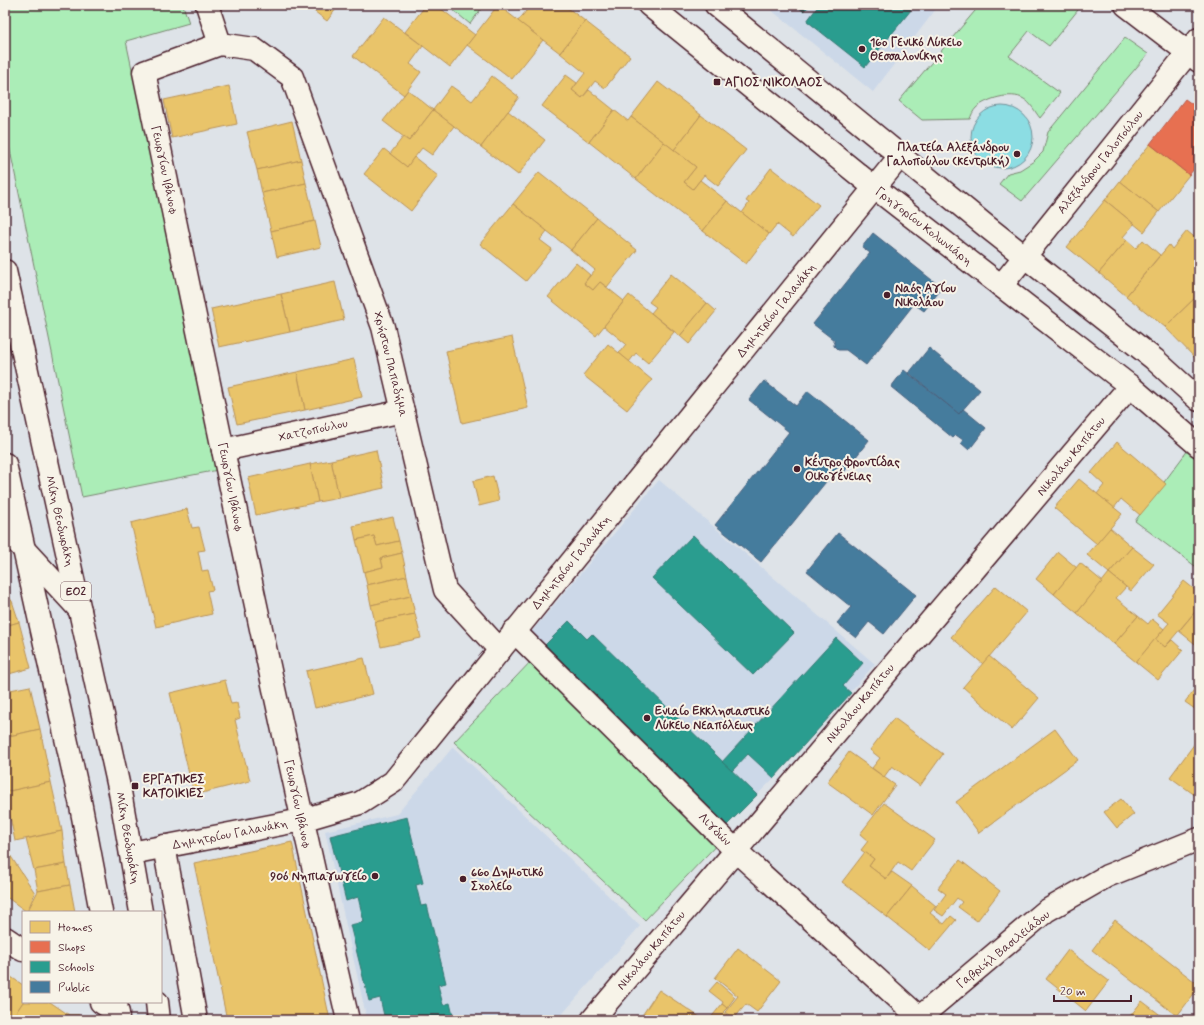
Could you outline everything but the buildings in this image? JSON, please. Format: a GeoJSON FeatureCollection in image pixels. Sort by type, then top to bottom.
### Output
{"type":"FeatureCollection","features":[{"type":"Feature","properties":{"kind":"main road"},"geometry":{"type":"LineString","coordinates":[[207,5],[220,44]]}},
{"type":"Feature","properties":{"kind":"main road","name":"Γρηγορίου Κολωνιάρη"},"geometry":{"type":"LineString","coordinates":[[649,5],[875,188],[1130,386],[1199,446]]}},
{"type":"Feature","properties":{"kind":"main road"},"geometry":{"type":"LineString","coordinates":[[716,5],[1024,256],[1154,359],[1199,400]]}},
{"type":"Feature","properties":{"kind":"main road"},"geometry":{"type":"LineString","coordinates":[[1126,5],[1195,51]]}},
{"type":"Feature","properties":{"kind":"main road","name":"Χρήστου Παπαδήμα"},"geometry":{"type":"LineString","coordinates":[[220,44],[254,49],[292,77],[384,327],[445,590],[500,650]]}},
{"type":"Feature","properties":{"kind":"main road","name":"Γεωργίου Ιβάνοφ"},"geometry":{"type":"LineString","coordinates":[[220,44],[144,72],[302,820],[348,1020]]}},
{"type":"Feature","properties":{"kind":"main road","name":"Αλεξάνδρου Γαλοπούλου"},"geometry":{"type":"LineString","coordinates":[[1001,286],[1024,256],[1195,51]]}},
{"type":"Feature","properties":{"kind":"main road","name":"Δημητρίου Γαλανάκη"},"geometry":{"type":"LineString","coordinates":[[131,853],[302,820],[360,803],[392,782],[901,155]]}},
{"type":"Feature","properties":{"kind":"main road","name":"Μίκη Θεοδωράκη"},"geometry":{"type":"LineString","coordinates":[[5,272],[120,792],[142,911]]}},
{"type":"Feature","properties":{"kind":"main road","name":"Νικολάου Καπάτου"},"geometry":{"type":"LineString","coordinates":[[592,1020],[1130,386]]}},
{"type":"Feature","properties":{"kind":"main road","name":"Χατζοπούλου"},"geometry":{"type":"LineString","coordinates":[[223,450],[403,411]]}},
{"type":"Feature","properties":{"kind":"main road"},"geometry":{"type":"LineString","coordinates":[[5,464],[88,837],[101,911]]}},
{"type":"Feature","properties":{"kind":"main road"},"geometry":{"type":"LineString","coordinates":[[5,528],[24,551],[80,610]]}},
{"type":"Feature","properties":{"kind":"main road","name":"Λιγδών"},"geometry":{"type":"LineString","coordinates":[[514,631],[735,850],[921,1018]]}},
{"type":"Feature","properties":{"kind":"main road","name":"Γαβριήλ Βασιλειάδου"},"geometry":{"type":"LineString","coordinates":[[921,1018],[1046,912],[1107,876],[1199,839]]}},
{"type":"Feature","properties":{"kind":"main road"},"geometry":{"type":"LineString","coordinates":[[164,846],[196,1020]]}},
{"type":"Feature","properties":{"kind":"main road"},"geometry":{"type":"LineString","coordinates":[[5,938],[22,949]]}},
{"type":"Feature","properties":{"kind":"main road"},"geometry":{"type":"LineString","coordinates":[[157,1003],[159,1020]]}},
{"type":"Feature","properties":{"kind":"shaded area","name":"16ο Γενικό Λύκειο Θεσσαλονίκης"},"geometry":{"type":"Polygon","coordinates":[[[765,5],[939,5],[873,92],[765,5]]]}},
{"type":"Feature","properties":{"kind":"shaded area"},"geometry":{"type":"Polygon","coordinates":[[[659,480],[875,664],[774,778],[725,827],[528,636],[659,480]]]}},
{"type":"Feature","properties":{"kind":"shaded area","name":"66ο Δημοτικό Σχολείο"},"geometry":{"type":"Polygon","coordinates":[[[453,747],[640,926],[557,1020],[367,1020],[325,831],[397,814],[453,747]]]}},
{"type":"Feature","properties":{"kind":"green space"},"geometry":{"type":"Polygon","coordinates":[[[5,5],[88,5],[90,9],[99,5],[183,5],[189,23],[126,41],[218,470],[82,497],[5,126],[5,5]]]}},
{"type":"Feature","properties":{"kind":"green space"},"geometry":{"type":"Polygon","coordinates":[[[447,5],[484,5],[470,24],[447,5]]]}},
{"type":"Feature","properties":{"kind":"green space"},"geometry":{"type":"Polygon","coordinates":[[[980,5],[1082,5],[1049,46],[1029,31],[1009,56],[1060,93],[1040,118],[1031,105],[1024,99],[1006,96],[992,99],[980,105],[973,112],[970,119],[922,120],[899,101],[980,5]]]}},
{"type":"Feature","properties":{"kind":"green space"},"geometry":{"type":"Polygon","coordinates":[[[1125,38],[1148,54],[1022,201],[999,184],[1008,173],[1020,170],[1034,161],[1043,152],[1048,132],[1125,38]]]}},
{"type":"Feature","properties":{"kind":"green space"},"geometry":{"type":"Polygon","coordinates":[[[1194,442],[1199,446],[1199,569],[1135,521],[1194,442]]]}},
{"type":"Feature","properties":{"kind":"green space"},"geometry":{"type":"Polygon","coordinates":[[[534,658],[725,836],[645,920],[454,742],[534,658]]]}},
{"type":"Feature","properties":{"kind":"water"},"geometry":{"type":"Polygon","coordinates":[[[1002,106],[1014,108],[1024,115],[1031,125],[1033,137],[1031,149],[1024,159],[1014,166],[1002,168],[990,166],[980,159],[973,149],[971,137],[973,125],[980,115],[990,108],[1002,106]]]}},
{"type":"Feature","properties":{"kind":"place","name":"16ο Γενικό Λύκειο Θεσσαλονίκης"},"geometry":{"type":"Point","coordinates":[862,49]}},
{"type":"Feature","properties":{"kind":"place","name":"ΑΓΙΟΣ ΝΙΚΟΛΑΟΣ"},"geometry":{"type":"Point","coordinates":[717,82]}},
{"type":"Feature","properties":{"kind":"place","name":"Πλατεία Αλεξάνδρου Γαλοπούλου (κεντρική)"},"geometry":{"type":"Point","coordinates":[1017,154]}},
{"type":"Feature","properties":{"kind":"place","name":"Ναός Αγίου Νικολάου"},"geometry":{"type":"Point","coordinates":[887,295]}},
{"type":"Feature","properties":{"kind":"place","name":"Κέντρο Φροντίδας Οικογένειας"},"geometry":{"type":"Point","coordinates":[797,469]}},
{"type":"Feature","properties":{"kind":"place","name":"Ενιαίο Εκκλησιαστικό Λύκειο Νεαπόλεως"},"geometry":{"type":"Point","coordinates":[647,718]}},
{"type":"Feature","properties":{"kind":"place","name":"ΕΡΓΑΤΙΚΕΣ ΚΑΤΟΙΚΙΕΣ"},"geometry":{"type":"Point","coordinates":[135,786]}},
{"type":"Feature","properties":{"kind":"place","name":"90ό Νηπιαγωγείο"},"geometry":{"type":"Point","coordinates":[375,876]}},
{"type":"Feature","properties":{"kind":"place","name":"66ο Δημοτικό Σχολείο"},"geometry":{"type":"Point","coordinates":[463,879]}}]}
